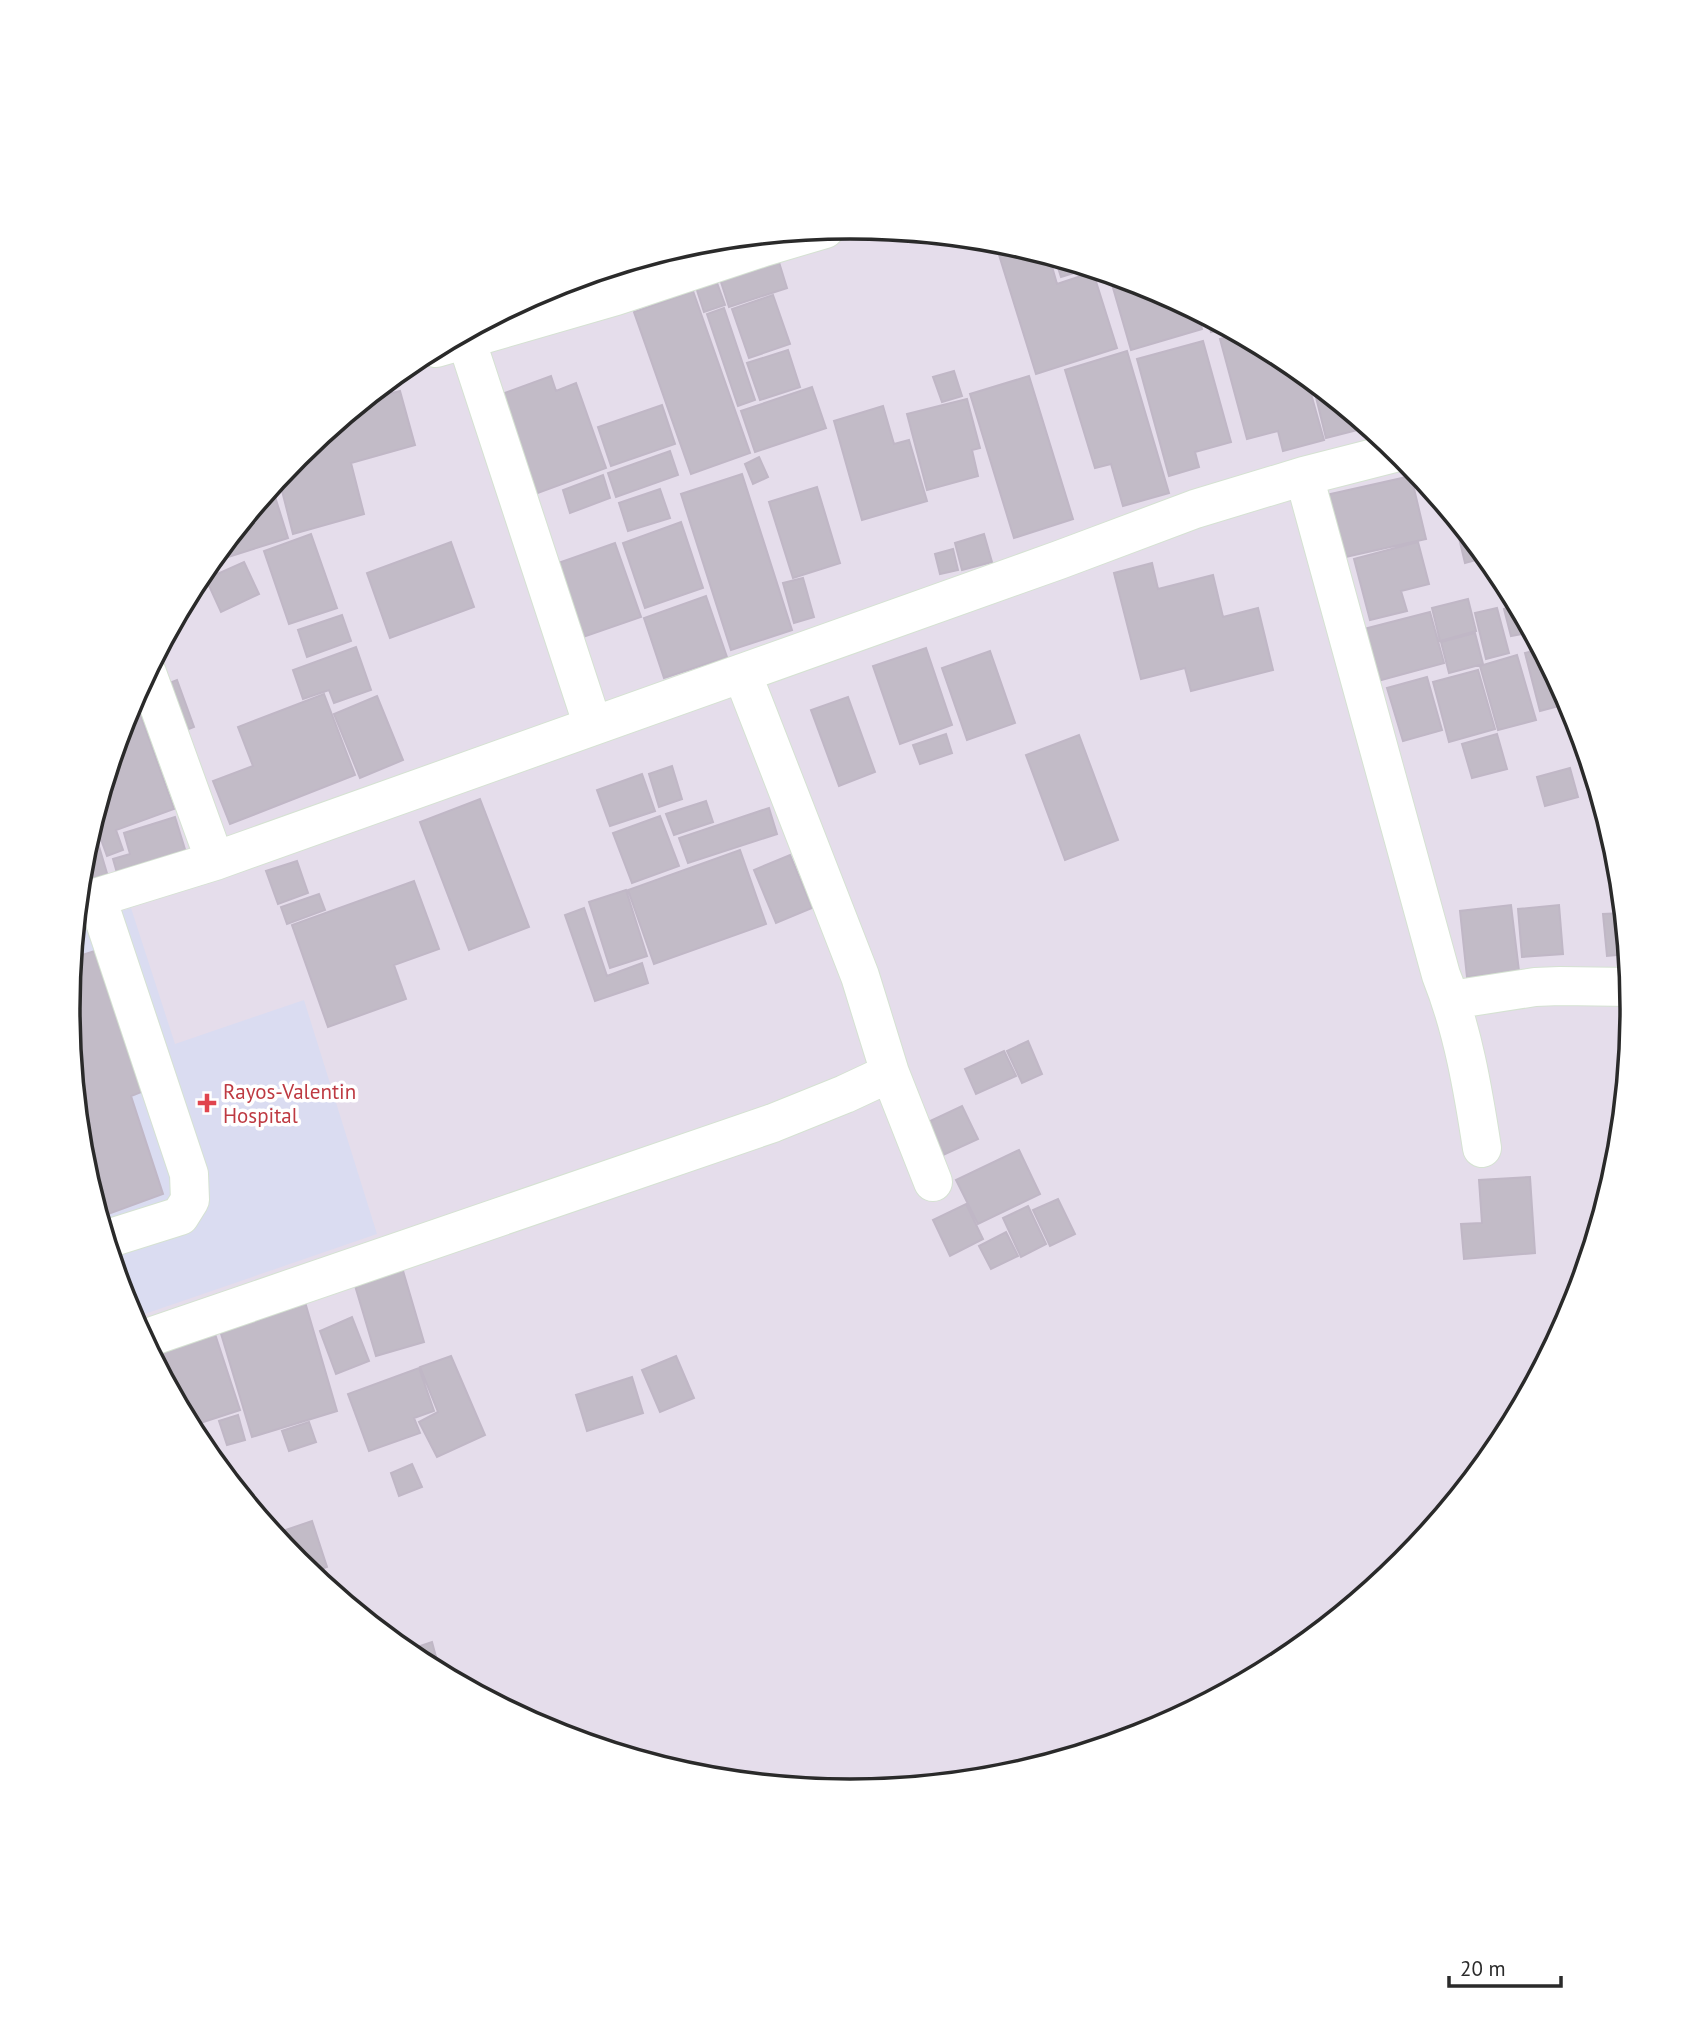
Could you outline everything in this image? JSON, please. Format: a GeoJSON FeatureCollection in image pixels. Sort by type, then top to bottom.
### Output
{"type":"FeatureCollection","features":[{"type":"Feature","properties":{"kind":"street"},"geometry":{"type":"LineString","coordinates":[[475,337],[616,296],[752,246]]}},
{"type":"Feature","properties":{"kind":"street"},"geometry":{"type":"LineString","coordinates":[[453,350],[593,726]]}},
{"type":"Feature","properties":{"kind":"street"},"geometry":{"type":"LineString","coordinates":[[88,901],[215,861],[1195,509],[1304,476],[1385,455]]}},
{"type":"Feature","properties":{"kind":"street"},"geometry":{"type":"LineString","coordinates":[[1304,476],[1437,962],[1451,1000],[1474,1098],[1482,1148]]}},
{"type":"Feature","properties":{"kind":"street"},"geometry":{"type":"LineString","coordinates":[[742,673],[860,976],[890,1073],[933,1182]]}},
{"type":"Feature","properties":{"kind":"street"},"geometry":{"type":"LineString","coordinates":[[152,686],[215,861]]}},
{"type":"Feature","properties":{"kind":"street"},"geometry":{"type":"LineString","coordinates":[[88,901],[189,1174],[190,1200],[180,1216],[115,1236]]}},
{"type":"Feature","properties":{"kind":"street"},"geometry":{"type":"LineString","coordinates":[[1451,1000],[1535,987],[1620,987]]}},
{"type":"Feature","properties":{"kind":"street"},"geometry":{"type":"LineString","coordinates":[[153,1336],[773,1123],[890,1073]]}},
{"type":"Feature","properties":{"kind":"shaded area","name":"Rayos-Valentin Hospital"},"geometry":{"type":"Polygon","coordinates":[[[131,908],[175,1044],[304,1000],[377,1234],[144,1314],[121,1257],[107,1208],[87,1110],[80,1009],[86,923],[131,908]]]}},
{"type":"Feature","properties":{"kind":"building"},"geometry":{"type":"Polygon","coordinates":[[[999,254],[1052,266],[1057,284],[1083,275],[1095,279],[1117,348],[1036,374],[999,254]]]}},
{"type":"Feature","properties":{"kind":"building"},"geometry":{"type":"Polygon","coordinates":[[[778,259],[787,288],[729,307],[720,279],[778,259]]]}},
{"type":"Feature","properties":{"kind":"building"},"geometry":{"type":"Polygon","coordinates":[[[1058,268],[1075,273],[1061,277],[1058,268]]]}},
{"type":"Feature","properties":{"kind":"building"},"geometry":{"type":"Polygon","coordinates":[[[716,280],[725,305],[704,312],[696,287],[716,280]]]}},
{"type":"Feature","properties":{"kind":"building"},"geometry":{"type":"Polygon","coordinates":[[[1112,285],[1200,323],[1202,329],[1131,350],[1112,285]]]}},
{"type":"Feature","properties":{"kind":"building"},"geometry":{"type":"Polygon","coordinates":[[[693,291],[750,453],[691,474],[634,312],[693,291]]]}},
{"type":"Feature","properties":{"kind":"building"},"geometry":{"type":"Polygon","coordinates":[[[773,295],[790,344],[749,358],[732,309],[773,295]]]}},
{"type":"Feature","properties":{"kind":"building"},"geometry":{"type":"Polygon","coordinates":[[[724,308],[755,400],[738,406],[707,314],[724,308]]]}},
{"type":"Feature","properties":{"kind":"building"},"geometry":{"type":"Polygon","coordinates":[[[1227,337],[1236,342],[1310,392],[1324,440],[1283,451],[1278,431],[1247,439],[1220,339],[1227,337]]]}},
{"type":"Feature","properties":{"kind":"building"},"geometry":{"type":"Polygon","coordinates":[[[1203,341],[1231,442],[1195,452],[1199,467],[1169,476],[1137,359],[1203,341]]]}},
{"type":"Feature","properties":{"kind":"building"},"geometry":{"type":"Polygon","coordinates":[[[788,350],[800,387],[760,400],[747,363],[788,350]]]}},
{"type":"Feature","properties":{"kind":"building"},"geometry":{"type":"Polygon","coordinates":[[[1127,351],[1169,493],[1123,506],[1111,464],[1095,468],[1065,370],[1127,351]]]}},
{"type":"Feature","properties":{"kind":"building"},"geometry":{"type":"Polygon","coordinates":[[[954,371],[962,396],[942,402],[933,377],[954,371]]]}},
{"type":"Feature","properties":{"kind":"building"},"geometry":{"type":"Polygon","coordinates":[[[551,376],[556,391],[576,383],[606,468],[535,494],[499,395],[551,376]]]}},
{"type":"Feature","properties":{"kind":"building"},"geometry":{"type":"Polygon","coordinates":[[[1029,376],[1073,519],[1014,538],[970,394],[1029,376]]]}},
{"type":"Feature","properties":{"kind":"building"},"geometry":{"type":"Polygon","coordinates":[[[812,387],[826,428],[755,452],[741,411],[812,387]]]}},
{"type":"Feature","properties":{"kind":"building"},"geometry":{"type":"Polygon","coordinates":[[[400,391],[415,445],[351,463],[364,514],[293,534],[282,490],[343,430],[387,394],[400,391]]]}},
{"type":"Feature","properties":{"kind":"building"},"geometry":{"type":"Polygon","coordinates":[[[1316,396],[1358,430],[1326,438],[1316,396]]]}},
{"type":"Feature","properties":{"kind":"building"},"geometry":{"type":"Polygon","coordinates":[[[967,399],[980,448],[972,450],[978,476],[927,490],[907,414],[967,399]]]}},
{"type":"Feature","properties":{"kind":"building"},"geometry":{"type":"Polygon","coordinates":[[[662,405],[675,444],[611,466],[598,427],[662,405]]]}},
{"type":"Feature","properties":{"kind":"building"},"geometry":{"type":"Polygon","coordinates":[[[883,406],[894,444],[909,440],[927,501],[862,520],[834,421],[883,406]]]}},
{"type":"Feature","properties":{"kind":"building"},"geometry":{"type":"Polygon","coordinates":[[[670,451],[678,475],[616,497],[608,473],[670,451]]]}},
{"type":"Feature","properties":{"kind":"building"},"geometry":{"type":"Polygon","coordinates":[[[759,457],[768,477],[753,484],[745,464],[759,457]]]}},
{"type":"Feature","properties":{"kind":"building"},"geometry":{"type":"Polygon","coordinates":[[[742,474],[792,630],[731,650],[681,494],[742,474]]]}},
{"type":"Feature","properties":{"kind":"building"},"geometry":{"type":"Polygon","coordinates":[[[603,475],[610,498],[570,513],[563,490],[603,475]]]}},
{"type":"Feature","properties":{"kind":"building"},"geometry":{"type":"Polygon","coordinates":[[[1406,477],[1413,484],[1426,539],[1341,558],[1326,495],[1406,477]]]}},
{"type":"Feature","properties":{"kind":"building"},"geometry":{"type":"Polygon","coordinates":[[[817,487],[840,563],[793,578],[769,502],[817,487]]]}},
{"type":"Feature","properties":{"kind":"building"},"geometry":{"type":"Polygon","coordinates":[[[660,489],[670,518],[628,531],[619,503],[660,489]]]}},
{"type":"Feature","properties":{"kind":"building"},"geometry":{"type":"Polygon","coordinates":[[[275,498],[288,538],[227,557],[275,498]]]}},
{"type":"Feature","properties":{"kind":"building"},"geometry":{"type":"Polygon","coordinates":[[[681,522],[703,588],[645,608],[623,543],[681,522]]]}},
{"type":"Feature","properties":{"kind":"building"},"geometry":{"type":"Polygon","coordinates":[[[311,534],[337,608],[289,624],[264,551],[311,534]]]}},
{"type":"Feature","properties":{"kind":"building"},"geometry":{"type":"Polygon","coordinates":[[[984,534],[992,562],[962,570],[955,543],[984,534]]]}},
{"type":"Feature","properties":{"kind":"building"},"geometry":{"type":"Polygon","coordinates":[[[1459,537],[1476,560],[1465,563],[1459,537]]]}},
{"type":"Feature","properties":{"kind":"building"},"geometry":{"type":"Polygon","coordinates":[[[451,542],[474,607],[390,638],[367,573],[451,542]]]}},
{"type":"Feature","properties":{"kind":"building"},"geometry":{"type":"Polygon","coordinates":[[[1418,542],[1429,584],[1401,591],[1407,611],[1370,620],[1354,559],[1418,542]]]}},
{"type":"Feature","properties":{"kind":"building"},"geometry":{"type":"Polygon","coordinates":[[[615,543],[641,617],[583,637],[558,563],[615,543]]]}},
{"type":"Feature","properties":{"kind":"building"},"geometry":{"type":"Polygon","coordinates":[[[953,549],[958,570],[940,574],[935,554],[953,549]]]}},
{"type":"Feature","properties":{"kind":"building"},"geometry":{"type":"Polygon","coordinates":[[[244,562],[259,594],[221,612],[208,584],[214,575],[244,562]]]}},
{"type":"Feature","properties":{"kind":"building"},"geometry":{"type":"Polygon","coordinates":[[[1152,563],[1158,589],[1213,575],[1223,617],[1258,608],[1273,670],[1191,691],[1185,668],[1141,679],[1114,573],[1152,563]]]}},
{"type":"Feature","properties":{"kind":"building"},"geometry":{"type":"Polygon","coordinates":[[[803,578],[814,617],[794,623],[783,583],[803,578]]]}},
{"type":"Feature","properties":{"kind":"building"},"geometry":{"type":"Polygon","coordinates":[[[706,596],[727,657],[664,678],[644,618],[706,596]]]}},
{"type":"Feature","properties":{"kind":"building"},"geometry":{"type":"Polygon","coordinates":[[[1468,599],[1476,631],[1440,641],[1432,608],[1468,599]]]}},
{"type":"Feature","properties":{"kind":"building"},"geometry":{"type":"Polygon","coordinates":[[[1497,608],[1509,653],[1486,659],[1475,613],[1497,608]]]}},
{"type":"Feature","properties":{"kind":"building"},"geometry":{"type":"Polygon","coordinates":[[[1507,608],[1522,634],[1511,636],[1504,609],[1507,608]]]}},
{"type":"Feature","properties":{"kind":"building"},"geometry":{"type":"Polygon","coordinates":[[[1430,612],[1444,663],[1374,682],[1360,630],[1430,612]]]}},
{"type":"Feature","properties":{"kind":"building"},"geometry":{"type":"Polygon","coordinates":[[[342,615],[351,641],[307,657],[298,630],[342,615]]]}},
{"type":"Feature","properties":{"kind":"building"},"geometry":{"type":"Polygon","coordinates":[[[1475,633],[1483,664],[1449,673],[1441,642],[1475,633]]]}},
{"type":"Feature","properties":{"kind":"building"},"geometry":{"type":"Polygon","coordinates":[[[356,647],[371,690],[334,703],[329,690],[303,699],[293,670],[356,647]]]}},
{"type":"Feature","properties":{"kind":"building"},"geometry":{"type":"Polygon","coordinates":[[[926,648],[952,725],[900,744],[873,666],[926,648]]]}},
{"type":"Feature","properties":{"kind":"building"},"geometry":{"type":"Polygon","coordinates":[[[990,651],[1015,723],[967,740],[942,668],[990,651]]]}},
{"type":"Feature","properties":{"kind":"building"},"geometry":{"type":"Polygon","coordinates":[[[1532,651],[1558,706],[1540,711],[1525,653],[1532,651]]]}},
{"type":"Feature","properties":{"kind":"building"},"geometry":{"type":"Polygon","coordinates":[[[1517,655],[1536,720],[1498,730],[1480,666],[1517,655]]]}},
{"type":"Feature","properties":{"kind":"building"},"geometry":{"type":"Polygon","coordinates":[[[1478,670],[1495,729],[1449,742],[1433,682],[1478,670]]]}},
{"type":"Feature","properties":{"kind":"building"},"geometry":{"type":"Polygon","coordinates":[[[1427,677],[1442,730],[1403,741],[1387,688],[1427,677]]]}},
{"type":"Feature","properties":{"kind":"building"},"geometry":{"type":"Polygon","coordinates":[[[177,680],[194,727],[176,734],[159,687],[177,680]]]}},
{"type":"Feature","properties":{"kind":"building"},"geometry":{"type":"Polygon","coordinates":[[[324,694],[355,775],[230,824],[213,781],[253,766],[238,727],[324,694]]]}},
{"type":"Feature","properties":{"kind":"building"},"geometry":{"type":"Polygon","coordinates":[[[377,696],[403,760],[360,778],[334,714],[377,696]]]}},
{"type":"Feature","properties":{"kind":"building"},"geometry":{"type":"Polygon","coordinates":[[[848,697],[875,772],[839,786],[811,710],[848,697]]]}},
{"type":"Feature","properties":{"kind":"building"},"geometry":{"type":"Polygon","coordinates":[[[140,713],[174,809],[116,830],[123,850],[107,856],[100,837],[121,761],[140,713]]]}},
{"type":"Feature","properties":{"kind":"building"},"geometry":{"type":"Polygon","coordinates":[[[946,734],[952,753],[920,764],[913,745],[946,734]]]}},
{"type":"Feature","properties":{"kind":"building"},"geometry":{"type":"Polygon","coordinates":[[[1497,734],[1507,769],[1472,778],[1462,744],[1497,734]]]}},
{"type":"Feature","properties":{"kind":"building"},"geometry":{"type":"Polygon","coordinates":[[[1079,735],[1118,840],[1065,860],[1026,755],[1079,735]]]}},
{"type":"Feature","properties":{"kind":"building"},"geometry":{"type":"Polygon","coordinates":[[[672,766],[682,799],[659,807],[649,774],[672,766]]]}},
{"type":"Feature","properties":{"kind":"building"},"geometry":{"type":"Polygon","coordinates":[[[1570,768],[1578,797],[1545,806],[1537,777],[1570,768]]]}},
{"type":"Feature","properties":{"kind":"building"},"geometry":{"type":"Polygon","coordinates":[[[642,774],[655,811],[610,826],[597,790],[642,774]]]}},
{"type":"Feature","properties":{"kind":"building"},"geometry":{"type":"Polygon","coordinates":[[[480,799],[529,927],[469,950],[420,822],[480,799]]]}},
{"type":"Feature","properties":{"kind":"building"},"geometry":{"type":"Polygon","coordinates":[[[706,801],[713,822],[674,835],[666,814],[706,801]]]}},
{"type":"Feature","properties":{"kind":"building"},"geometry":{"type":"Polygon","coordinates":[[[769,808],[777,834],[688,863],[679,838],[769,808]]]}},
{"type":"Feature","properties":{"kind":"building"},"geometry":{"type":"Polygon","coordinates":[[[660,816],[679,866],[632,883],[613,833],[660,816]]]}},
{"type":"Feature","properties":{"kind":"building"},"geometry":{"type":"Polygon","coordinates":[[[175,817],[188,859],[119,880],[113,859],[130,854],[124,833],[175,817]]]}},
{"type":"Feature","properties":{"kind":"building"},"geometry":{"type":"Polygon","coordinates":[[[99,845],[109,880],[91,886],[99,845]]]}},
{"type":"Feature","properties":{"kind":"building"},"geometry":{"type":"Polygon","coordinates":[[[740,850],[766,924],[654,964],[628,890],[740,850]]]}},
{"type":"Feature","properties":{"kind":"building"},"geometry":{"type":"Polygon","coordinates":[[[790,855],[812,908],[776,923],[754,870],[790,855]]]}},
{"type":"Feature","properties":{"kind":"building"},"geometry":{"type":"Polygon","coordinates":[[[297,861],[308,893],[278,904],[266,871],[297,861]]]}},
{"type":"Feature","properties":{"kind":"building"},"geometry":{"type":"Polygon","coordinates":[[[414,881],[439,949],[394,965],[406,999],[328,1027],[292,925],[414,881]]]}},
{"type":"Feature","properties":{"kind":"building"},"geometry":{"type":"Polygon","coordinates":[[[626,890],[647,956],[610,968],[589,902],[626,890]]]}},
{"type":"Feature","properties":{"kind":"building"},"geometry":{"type":"Polygon","coordinates":[[[319,894],[325,910],[287,924],[281,907],[319,894]]]}},
{"type":"Feature","properties":{"kind":"building"},"geometry":{"type":"Polygon","coordinates":[[[1511,905],[1519,971],[1467,977],[1460,911],[1511,905]]]}},
{"type":"Feature","properties":{"kind":"building"},"geometry":{"type":"Polygon","coordinates":[[[1559,905],[1563,954],[1522,957],[1518,909],[1559,905]]]}},
{"type":"Feature","properties":{"kind":"building"},"geometry":{"type":"Polygon","coordinates":[[[584,908],[607,976],[642,963],[648,983],[595,1001],[565,915],[584,908]]]}},
{"type":"Feature","properties":{"kind":"building"},"geometry":{"type":"Polygon","coordinates":[[[1615,913],[1619,955],[1607,956],[1603,914],[1615,913]]]}},
{"type":"Feature","properties":{"kind":"building"},"geometry":{"type":"Polygon","coordinates":[[[107,947],[154,1087],[131,1096],[163,1194],[109,1214],[95,1159],[87,1110],[80,1009],[82,955],[107,947]]]}},
{"type":"Feature","properties":{"kind":"building"},"geometry":{"type":"Polygon","coordinates":[[[1028,1041],[1042,1074],[1022,1083],[1007,1051],[1028,1041]]]}},
{"type":"Feature","properties":{"kind":"building"},"geometry":{"type":"Polygon","coordinates":[[[1004,1051],[1016,1076],[976,1094],[965,1069],[1004,1051]]]}},
{"type":"Feature","properties":{"kind":"building"},"geometry":{"type":"Polygon","coordinates":[[[962,1106],[978,1139],[941,1156],[926,1123],[962,1106]]]}},
{"type":"Feature","properties":{"kind":"building"},"geometry":{"type":"Polygon","coordinates":[[[1019,1150],[1040,1194],[978,1224],[956,1180],[1019,1150]]]}},
{"type":"Feature","properties":{"kind":"building"},"geometry":{"type":"Polygon","coordinates":[[[1530,1177],[1535,1253],[1464,1259],[1461,1224],[1482,1223],[1479,1180],[1530,1177]]]}},
{"type":"Feature","properties":{"kind":"building"},"geometry":{"type":"Polygon","coordinates":[[[1058,1199],[1075,1234],[1050,1246],[1033,1210],[1058,1199]]]}},
{"type":"Feature","properties":{"kind":"building"},"geometry":{"type":"Polygon","coordinates":[[[966,1204],[983,1239],[950,1256],[933,1220],[966,1204]]]}},
{"type":"Feature","properties":{"kind":"building"},"geometry":{"type":"Polygon","coordinates":[[[1028,1206],[1046,1244],[1021,1257],[1003,1218],[1028,1206]]]}},
{"type":"Feature","properties":{"kind":"building"},"geometry":{"type":"Polygon","coordinates":[[[1006,1232],[1018,1256],[991,1269],[979,1246],[1006,1232]]]}},
{"type":"Feature","properties":{"kind":"building"},"geometry":{"type":"Polygon","coordinates":[[[401,1264],[424,1342],[376,1356],[353,1279],[401,1264]]]}},
{"type":"Feature","properties":{"kind":"building"},"geometry":{"type":"Polygon","coordinates":[[[305,1302],[337,1411],[252,1437],[219,1327],[305,1302]]]}},
{"type":"Feature","properties":{"kind":"building"},"geometry":{"type":"Polygon","coordinates":[[[352,1317],[369,1361],[336,1374],[320,1331],[352,1317]]]}},
{"type":"Feature","properties":{"kind":"building"},"geometry":{"type":"Polygon","coordinates":[[[215,1334],[240,1410],[201,1423],[161,1352],[215,1334]]]}},
{"type":"Feature","properties":{"kind":"building"},"geometry":{"type":"Polygon","coordinates":[[[451,1356],[485,1435],[437,1457],[419,1422],[438,1412],[420,1367],[451,1356]]]}},
{"type":"Feature","properties":{"kind":"building"},"geometry":{"type":"Polygon","coordinates":[[[676,1356],[694,1398],[660,1412],[642,1370],[676,1356]]]}},
{"type":"Feature","properties":{"kind":"building"},"geometry":{"type":"Polygon","coordinates":[[[419,1368],[434,1411],[414,1418],[420,1433],[369,1451],[348,1394],[419,1368]]]}},
{"type":"Feature","properties":{"kind":"building"},"geometry":{"type":"Polygon","coordinates":[[[632,1377],[643,1413],[587,1431],[576,1395],[632,1377]]]}},
{"type":"Feature","properties":{"kind":"building"},"geometry":{"type":"Polygon","coordinates":[[[238,1415],[245,1440],[227,1445],[219,1421],[238,1415]]]}},
{"type":"Feature","properties":{"kind":"building"},"geometry":{"type":"Polygon","coordinates":[[[309,1422],[316,1442],[289,1451],[282,1431],[309,1422]]]}},
{"type":"Feature","properties":{"kind":"building"},"geometry":{"type":"Polygon","coordinates":[[[412,1464],[422,1487],[399,1496],[391,1473],[412,1464]]]}},
{"type":"Feature","properties":{"kind":"building"},"geometry":{"type":"Polygon","coordinates":[[[312,1521],[327,1567],[322,1569],[285,1530],[312,1521]]]}},
{"type":"Feature","properties":{"kind":"building"},"geometry":{"type":"Polygon","coordinates":[[[432,1642],[436,1657],[423,1649],[419,1646],[432,1642]]]}},
{"type":"Feature","properties":{"kind":"place","name":"Rayos-Valentin Hospital"},"geometry":{"type":"Point","coordinates":[207,1103]}}]}
